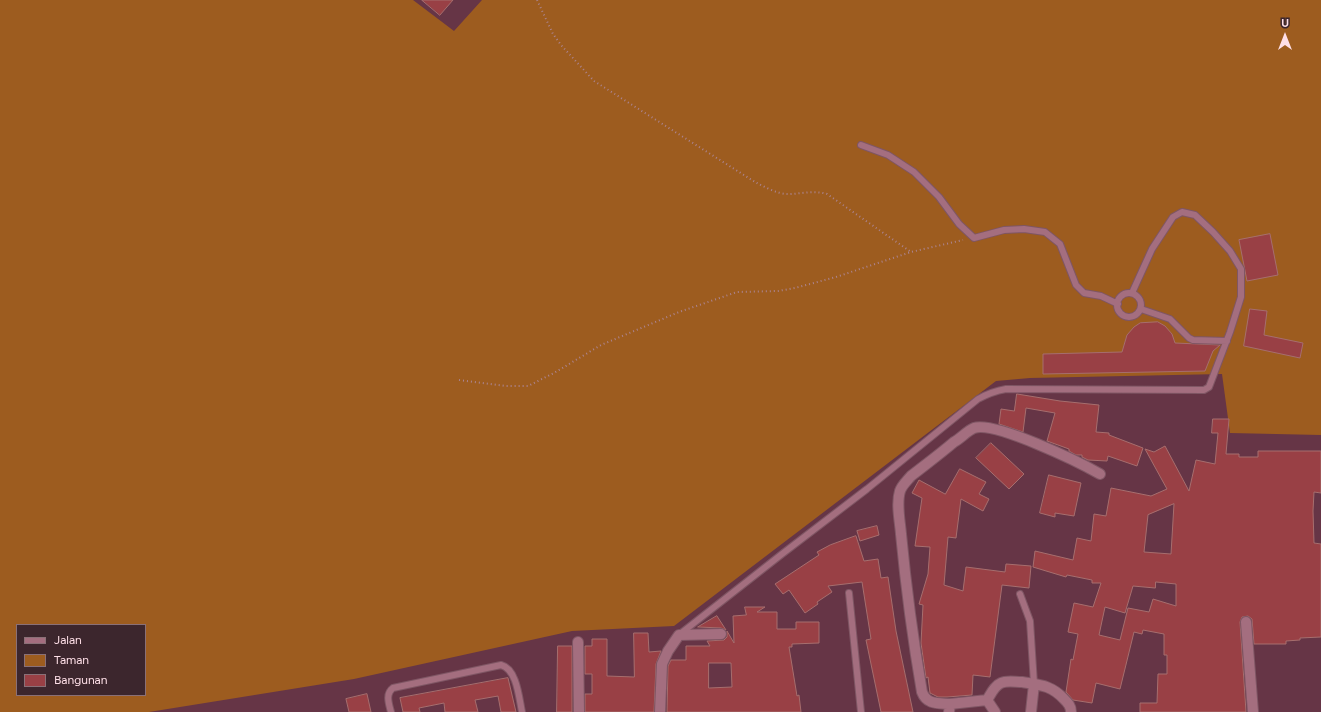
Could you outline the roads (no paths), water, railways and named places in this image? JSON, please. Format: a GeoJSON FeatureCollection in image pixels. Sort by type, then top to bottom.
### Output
{"type":"FeatureCollection","features":[{"type":"Feature","properties":{"kind":"street"},"geometry":{"type":"LineString","coordinates":[[1071,712],[1068,703],[1058,692],[1046,686],[1010,681],[1002,682],[996,686],[987,700],[949,708],[930,703],[924,697],[914,642],[898,503],[903,485],[911,476],[970,430],[983,426],[1054,450],[1100,474]]}},
{"type":"Feature","properties":{"kind":"street"},"geometry":{"type":"LineString","coordinates":[[1246,622],[1253,712]]}},
{"type":"Feature","properties":{"kind":"street"},"geometry":{"type":"LineString","coordinates":[[660,712],[662,664],[668,651],[679,635],[721,634]]}},
{"type":"Feature","properties":{"kind":"street"},"geometry":{"type":"LineString","coordinates":[[578,642],[579,712]]}},
{"type":"Feature","properties":{"kind":"street"},"geometry":{"type":"LineString","coordinates":[[1031,712],[1034,684]]}},
{"type":"Feature","properties":{"kind":"street"},"geometry":{"type":"LineString","coordinates":[[987,700],[995,712]]}},
{"type":"Feature","properties":{"kind":"lane"},"geometry":{"type":"LineString","coordinates":[[861,145],[888,155],[914,172],[939,197],[959,224],[974,238],[1004,230],[1024,228],[1045,232],[1060,244],[1076,285],[1084,293],[1101,296],[1118,304]]}},
{"type":"Feature","properties":{"kind":"lane"},"geometry":{"type":"LineString","coordinates":[[679,635],[867,489],[978,400],[988,394],[997,390],[1006,389],[1204,390],[1209,387],[1227,341],[1241,297],[1241,269],[1230,251],[1195,215],[1182,212],[1174,217],[1152,249],[1132,293]]}},
{"type":"Feature","properties":{"kind":"lane"},"geometry":{"type":"LineString","coordinates":[[1127,293],[1132,293],[1138,296],[1141,302],[1141,308],[1134,316],[1125,316],[1118,309],[1118,304],[1119,299],[1122,296],[1127,293]]}},
{"type":"Feature","properties":{"kind":"lane"},"geometry":{"type":"LineString","coordinates":[[1141,308],[1170,319],[1189,338],[1193,340],[1227,341]]}},
{"type":"Feature","properties":{"kind":"lane"},"geometry":{"type":"LineString","coordinates":[[849,593],[861,712]]}},
{"type":"Feature","properties":{"kind":"lane"},"geometry":{"type":"LineString","coordinates":[[1020,594],[1030,621],[1034,684]]}},
{"type":"Feature","properties":{"kind":"lane"},"geometry":{"type":"LineString","coordinates":[[391,712],[388,694],[393,688],[502,665],[506,666],[510,670],[514,677],[522,712]]}}]}
